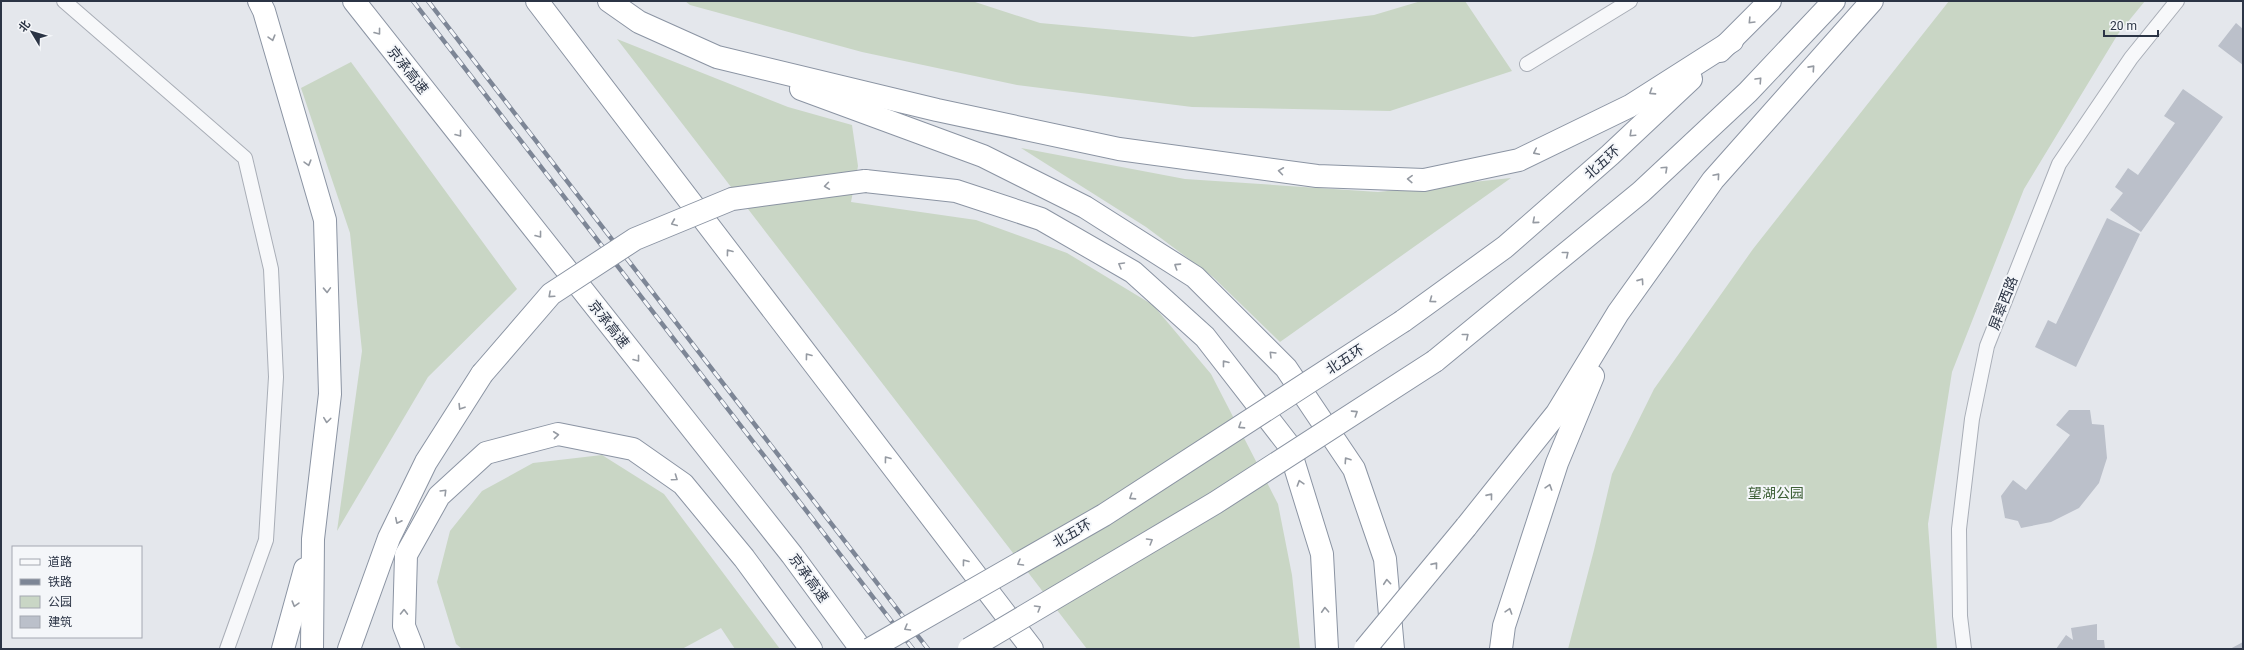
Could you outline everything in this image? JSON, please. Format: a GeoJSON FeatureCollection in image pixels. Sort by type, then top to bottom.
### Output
{"type":"FeatureCollection","features":[{"type":"Feature","properties":{"kind":"highway"},"geometry":{"type":"LineString","coordinates":[[259,1],[264,11],[325,220],[330,394],[314,539],[312,649]]}},
{"type":"Feature","properties":{"kind":"highway","name":"京承高速"},"geometry":{"type":"LineString","coordinates":[[354,1],[788,549],[861,649]]}},
{"type":"Feature","properties":{"kind":"highway"},"geometry":{"type":"LineString","coordinates":[[537,1],[1032,649]]}},
{"type":"Feature","properties":{"kind":"highway"},"geometry":{"type":"LineString","coordinates":[[609,1],[639,22],[718,57],[983,156],[1085,206],[1196,277],[1286,368],[1354,469],[1385,559],[1393,649]]}},
{"type":"Feature","properties":{"kind":"highway","name":"北五环"},"geometry":{"type":"LineString","coordinates":[[870,649],[1104,515],[1403,321],[1505,247],[1610,155],[1732,41],[1770,1]]}},
{"type":"Feature","properties":{"kind":"highway"},"geometry":{"type":"LineString","coordinates":[[969,649],[1215,503],[1436,361],[1641,192],[1748,92],[1834,1]]}},
{"type":"Feature","properties":{"kind":"highway"},"geometry":{"type":"LineString","coordinates":[[1365,649],[1466,527],[1557,413],[1618,313],[1713,180],[1872,1]]}},
{"type":"Feature","properties":{"kind":"highway"},"geometry":{"type":"LineString","coordinates":[[718,57],[937,110],[1119,149],[1318,176],[1424,180],[1519,160],[1630,106],[1732,41]]}},
{"type":"Feature","properties":{"kind":"highway"},"geometry":{"type":"LineString","coordinates":[[352,642],[390,538],[423,469],[482,374],[551,294],[635,239],[732,199],[866,181],[956,191],[1041,219],[1134,272],[1205,337],[1288,444],[1322,554],[1327,649]]}},
{"type":"Feature","properties":{"kind":"highway"},"geometry":{"type":"LineString","coordinates":[[1501,649],[1504,626],[1557,463],[1618,313]]}},
{"type":"Feature","properties":{"kind":"highway"},"geometry":{"type":"LineString","coordinates":[[413,649],[404,626],[406,555],[439,496],[486,453],[558,434],[633,449],[683,484],[744,558],[811,649]]}},
{"type":"Feature","properties":{"kind":"highway"},"geometry":{"type":"LineString","coordinates":[[283,649],[314,539]]}},
{"type":"Feature","properties":{"kind":"street"},"geometry":{"type":"LineString","coordinates":[[64,1],[245,158],[271,269],[276,377],[266,540],[227,649]]}},
{"type":"Feature","properties":{"kind":"street"},"geometry":{"type":"LineString","coordinates":[[1527,64],[1630,1]]}},
{"type":"Feature","properties":{"kind":"street","name":"屏翠西路"},"geometry":{"type":"LineString","coordinates":[[1964,649],[1960,616],[1959,529],[1972,419],[1987,346],[2059,164],[2131,58],[2177,1]]}},
{"type":"Feature","properties":{"kind":"green space"},"geometry":{"type":"Polygon","coordinates":[[[685,1],[972,1],[1040,23],[1193,37],[1374,15],[1421,1],[1465,1],[1512,71],[1390,111],[1192,107],[1017,85],[862,52],[690,5],[685,1]]]}},
{"type":"Feature","properties":{"kind":"green space","name":"望湖公园"},"geometry":{"type":"Polygon","coordinates":[[[1949,1],[2145,1],[2118,34],[2024,189],[1952,372],[1928,524],[1937,649],[1568,649],[1612,474],[1654,389],[1753,249],[1949,1]]]}},
{"type":"Feature","properties":{"kind":"green space"},"geometry":{"type":"Polygon","coordinates":[[[617,39],[788,107],[852,125],[858,166],[851,202],[976,220],[1067,253],[1153,305],[1211,374],[1278,504],[1292,575],[1300,649],[1087,649],[617,39]]]}},
{"type":"Feature","properties":{"kind":"green space"},"geometry":{"type":"Polygon","coordinates":[[[351,62],[517,289],[428,377],[337,531],[362,351],[350,233],[301,88],[351,62]]]}},
{"type":"Feature","properties":{"kind":"green space"},"geometry":{"type":"Polygon","coordinates":[[[1021,148],[1185,179],[1378,192],[1511,178],[1280,342],[1213,277],[1146,227],[1021,148]]]}},
{"type":"Feature","properties":{"kind":"green space"},"geometry":{"type":"Polygon","coordinates":[[[602,455],[664,494],[780,649],[735,649],[721,628],[682,649],[462,649],[456,644],[437,582],[450,531],[482,491],[533,463],[602,455]]]}},
{"type":"Feature","properties":{"kind":"building"},"geometry":{"type":"Polygon","coordinates":[[[2236,23],[2243,29],[2243,65],[2218,46],[2236,23]]]}},
{"type":"Feature","properties":{"kind":"building"},"geometry":{"type":"Polygon","coordinates":[[[2183,89],[2223,117],[2141,232],[2110,210],[2123,193],[2115,187],[2128,168],[2138,175],[2175,123],[2164,116],[2183,89]]]}},
{"type":"Feature","properties":{"kind":"building"},"geometry":{"type":"Polygon","coordinates":[[[2107,218],[2140,234],[2076,367],[2035,347],[2048,320],[2056,324],[2107,218]]]}},
{"type":"Feature","properties":{"kind":"building"},"geometry":{"type":"Polygon","coordinates":[[[2069,410],[2090,410],[2092,424],[2104,425],[2107,458],[2099,483],[2079,508],[2051,522],[2021,528],[2018,521],[2005,518],[2001,496],[2013,480],[2026,490],[2070,435],[2056,425],[2069,410]]]}},
{"type":"Feature","properties":{"kind":"building"},"geometry":{"type":"Polygon","coordinates":[[[2097,624],[2097,640],[2104,640],[2105,649],[2056,649],[2066,635],[2073,640],[2071,628],[2097,624]]]}},
{"type":"Feature","properties":{"kind":"building"},"geometry":{"type":"Polygon","coordinates":[[[2243,642],[2243,649],[2230,649],[2243,642]]]}},
{"type":"Feature","properties":{"kind":"railway"},"geometry":{"type":"LineString","coordinates":[[413,1],[913,649]]}},
{"type":"Feature","properties":{"kind":"railway"},"geometry":{"type":"LineString","coordinates":[[428,1],[928,649]]}}]}
